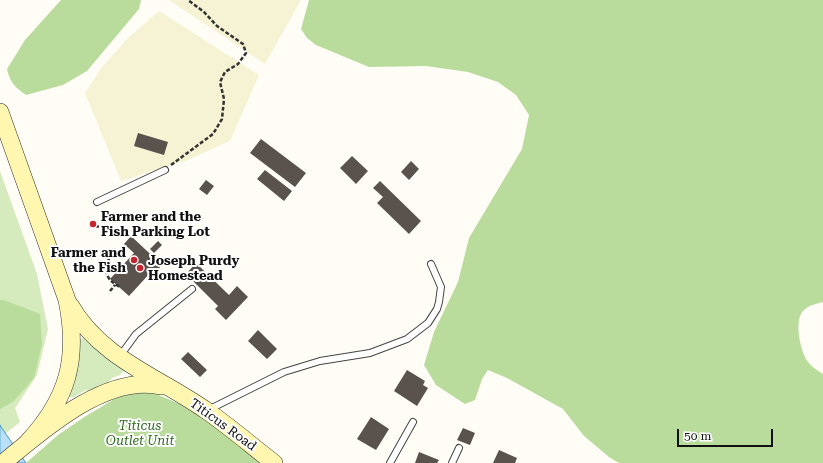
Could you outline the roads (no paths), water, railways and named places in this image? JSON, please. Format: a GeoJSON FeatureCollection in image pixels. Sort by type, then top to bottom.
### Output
{"type":"FeatureCollection","features":[{"type":"Feature","properties":{"kind":"main road"},"geometry":{"type":"LineString","coordinates":[[0,112],[67,300],[73,341],[67,376],[62,394],[53,411],[42,427],[27,443],[3,463]]}},
{"type":"Feature","properties":{"kind":"main road","name":"Titicus Road"},"geometry":{"type":"LineString","coordinates":[[67,300],[76,316],[107,348],[147,376],[206,410],[274,463]]}},
{"type":"Feature","properties":{"kind":"main road","name":"Titicus Road"},"geometry":{"type":"LineString","coordinates":[[27,443],[74,410],[115,389],[132,385],[151,384],[171,389]]}},
{"type":"Feature","properties":{"kind":"lane"},"geometry":{"type":"LineString","coordinates":[[97,202],[164,170]]}},
{"type":"Feature","properties":{"kind":"lane"},"geometry":{"type":"LineString","coordinates":[[206,410],[284,372],[320,361],[370,353],[407,339],[428,323],[437,309],[441,287],[431,264]]}},
{"type":"Feature","properties":{"kind":"lane"},"geometry":{"type":"LineString","coordinates":[[120,358],[136,334],[192,289]]}},
{"type":"Feature","properties":{"kind":"lane"},"geometry":{"type":"LineString","coordinates":[[390,463],[412,422]]}},
{"type":"Feature","properties":{"kind":"lane"},"geometry":{"type":"LineString","coordinates":[[452,463],[459,448]]}},
{"type":"Feature","properties":{"kind":"water"},"geometry":{"type":"Polygon","coordinates":[[[0,425],[26,463],[2,463],[0,459],[0,425]]]}},
{"type":"Feature","properties":{"kind":"place","name":"Farmer and the Fish Parking Lot"},"geometry":{"type":"Point","coordinates":[93,224]}},
{"type":"Feature","properties":{"kind":"place","name":"Farmer and the Fish"},"geometry":{"type":"Point","coordinates":[134,260]}},
{"type":"Feature","properties":{"kind":"place","name":"Joseph Purdy Homestead"},"geometry":{"type":"Point","coordinates":[140,268]}},
{"type":"Feature","properties":{"kind":"park label","name":"Titicus Outlet Unit"},"geometry":{"type":"Point","coordinates":[140,434]}}]}
